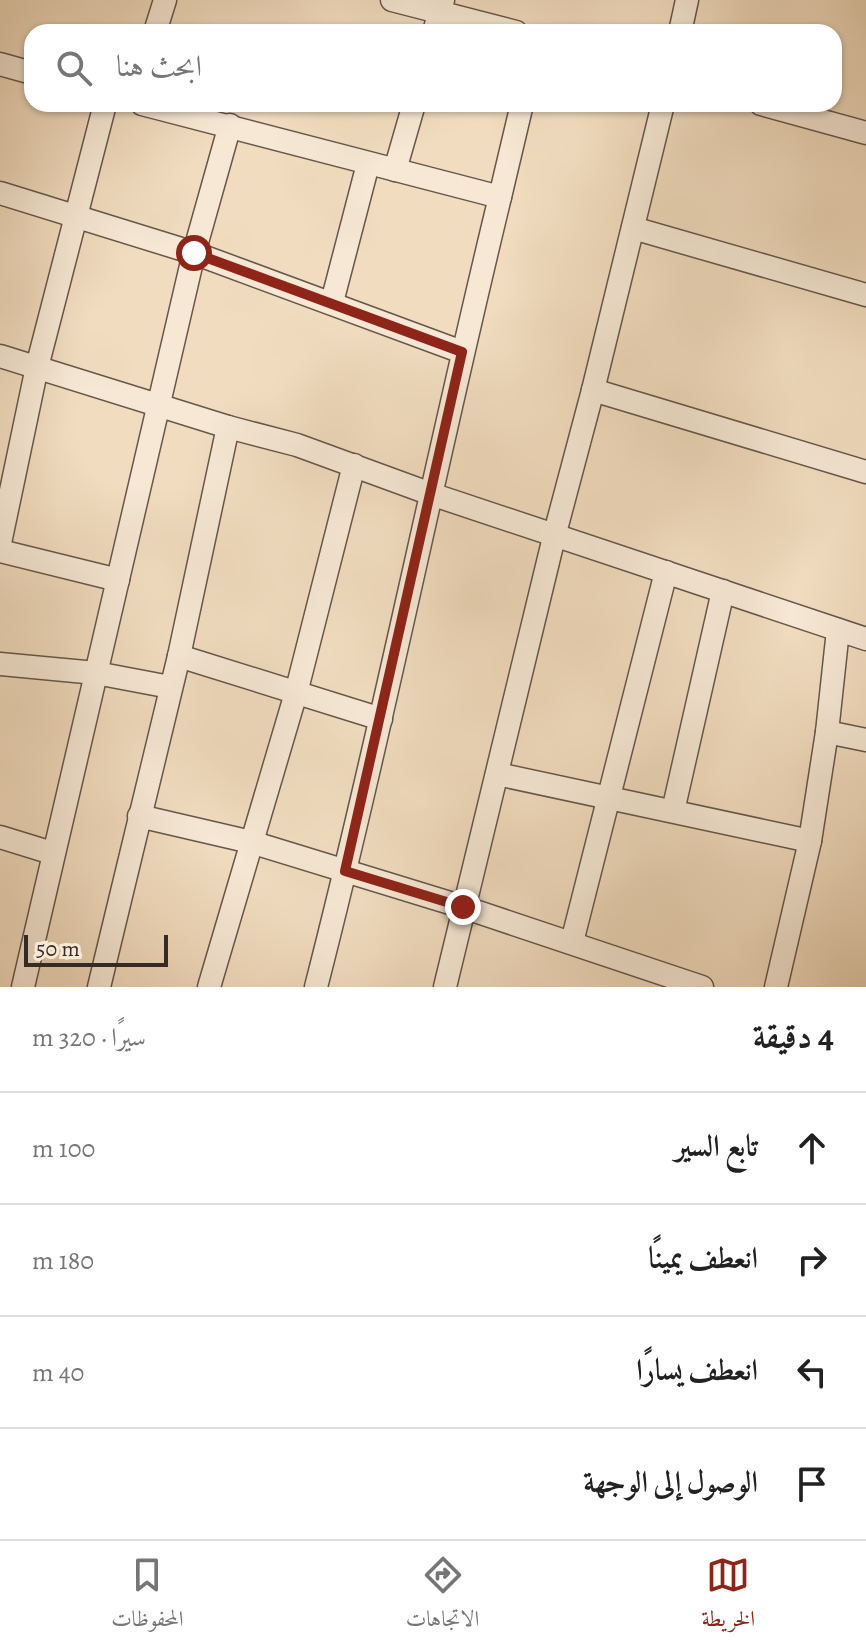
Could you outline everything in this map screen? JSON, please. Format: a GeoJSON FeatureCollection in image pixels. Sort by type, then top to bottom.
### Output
{"type":"FeatureCollection","features":[{"type":"Feature","properties":{"kind":"street"},"geometry":{"type":"LineString","coordinates":[[158,24],[165,0]]}},
{"type":"Feature","properties":{"kind":"street"},"geometry":{"type":"LineString","coordinates":[[392,0],[480,24]]}},
{"type":"Feature","properties":{"kind":"street"},"geometry":{"type":"LineString","coordinates":[[682,24],[687,0]]}},
{"type":"Feature","properties":{"kind":"street"},"geometry":{"type":"LineString","coordinates":[[0,64],[24,71]]}},
{"type":"Feature","properties":{"kind":"street"},"geometry":{"type":"LineString","coordinates":[[0,543],[37,367],[103,112]]}},
{"type":"Feature","properties":{"kind":"street"},"geometry":{"type":"LineString","coordinates":[[176,112],[500,197]]}},
{"type":"Feature","properties":{"kind":"street"},"geometry":{"type":"LineString","coordinates":[[395,170],[412,112]]}},
{"type":"Feature","properties":{"kind":"street"},"geometry":{"type":"LineString","coordinates":[[316,987],[381,719],[462,352],[520,112]]}},
{"type":"Feature","properties":{"kind":"street"},"geometry":{"type":"LineString","coordinates":[[445,987],[661,112]]}},
{"type":"Feature","properties":{"kind":"street"},"geometry":{"type":"LineString","coordinates":[[790,112],[866,133]]}},
{"type":"Feature","properties":{"kind":"street"},"geometry":{"type":"LineString","coordinates":[[23,987],[194,253],[230,125]]}},
{"type":"Feature","properties":{"kind":"street"},"geometry":{"type":"LineString","coordinates":[[332,302],[368,164]]}},
{"type":"Feature","properties":{"kind":"street"},"geometry":{"type":"LineString","coordinates":[[0,193],[194,253],[462,352]]}},
{"type":"Feature","properties":{"kind":"street"},"geometry":{"type":"LineString","coordinates":[[633,228],[866,295]]}},
{"type":"Feature","properties":{"kind":"street"},"geometry":{"type":"LineString","coordinates":[[0,356],[228,427],[297,445],[431,494],[866,639]]}},
{"type":"Feature","properties":{"kind":"street"},"geometry":{"type":"LineString","coordinates":[[593,390],[866,472]]}},
{"type":"Feature","properties":{"kind":"street"},"geometry":{"type":"LineString","coordinates":[[99,987],[179,656],[228,427]]}},
{"type":"Feature","properties":{"kind":"street"},"geometry":{"type":"LineString","coordinates":[[209,987],[296,693],[354,465]]}},
{"type":"Feature","properties":{"kind":"street"},"geometry":{"type":"LineString","coordinates":[[0,551],[118,580]]}},
{"type":"Feature","properties":{"kind":"street"},"geometry":{"type":"LineString","coordinates":[[572,942],[666,572]]}},
{"type":"Feature","properties":{"kind":"street"},"geometry":{"type":"LineString","coordinates":[[673,811],[723,591]]}},
{"type":"Feature","properties":{"kind":"street"},"geometry":{"type":"LineString","coordinates":[[776,987],[810,841],[827,732],[838,630]]}},
{"type":"Feature","properties":{"kind":"street"},"geometry":{"type":"LineString","coordinates":[[179,656],[381,719]]}},
{"type":"Feature","properties":{"kind":"street"},"geometry":{"type":"LineString","coordinates":[[0,664],[96,673],[170,687]]}},
{"type":"Feature","properties":{"kind":"street"},"geometry":{"type":"LineString","coordinates":[[827,732],[866,740]]}},
{"type":"Feature","properties":{"kind":"street"},"geometry":{"type":"LineString","coordinates":[[497,774],[810,841]]}},
{"type":"Feature","properties":{"kind":"street"},"geometry":{"type":"LineString","coordinates":[[139,816],[251,842],[572,942],[702,987]]}},
{"type":"Feature","properties":{"kind":"street"},"geometry":{"type":"LineString","coordinates":[[0,837],[52,853]]}},
{"type":"Feature","properties":{"kind":"route"},"geometry":{"type":"LineString","coordinates":[[194,253],[462,352],[345,871],[463,907]]}}]}
